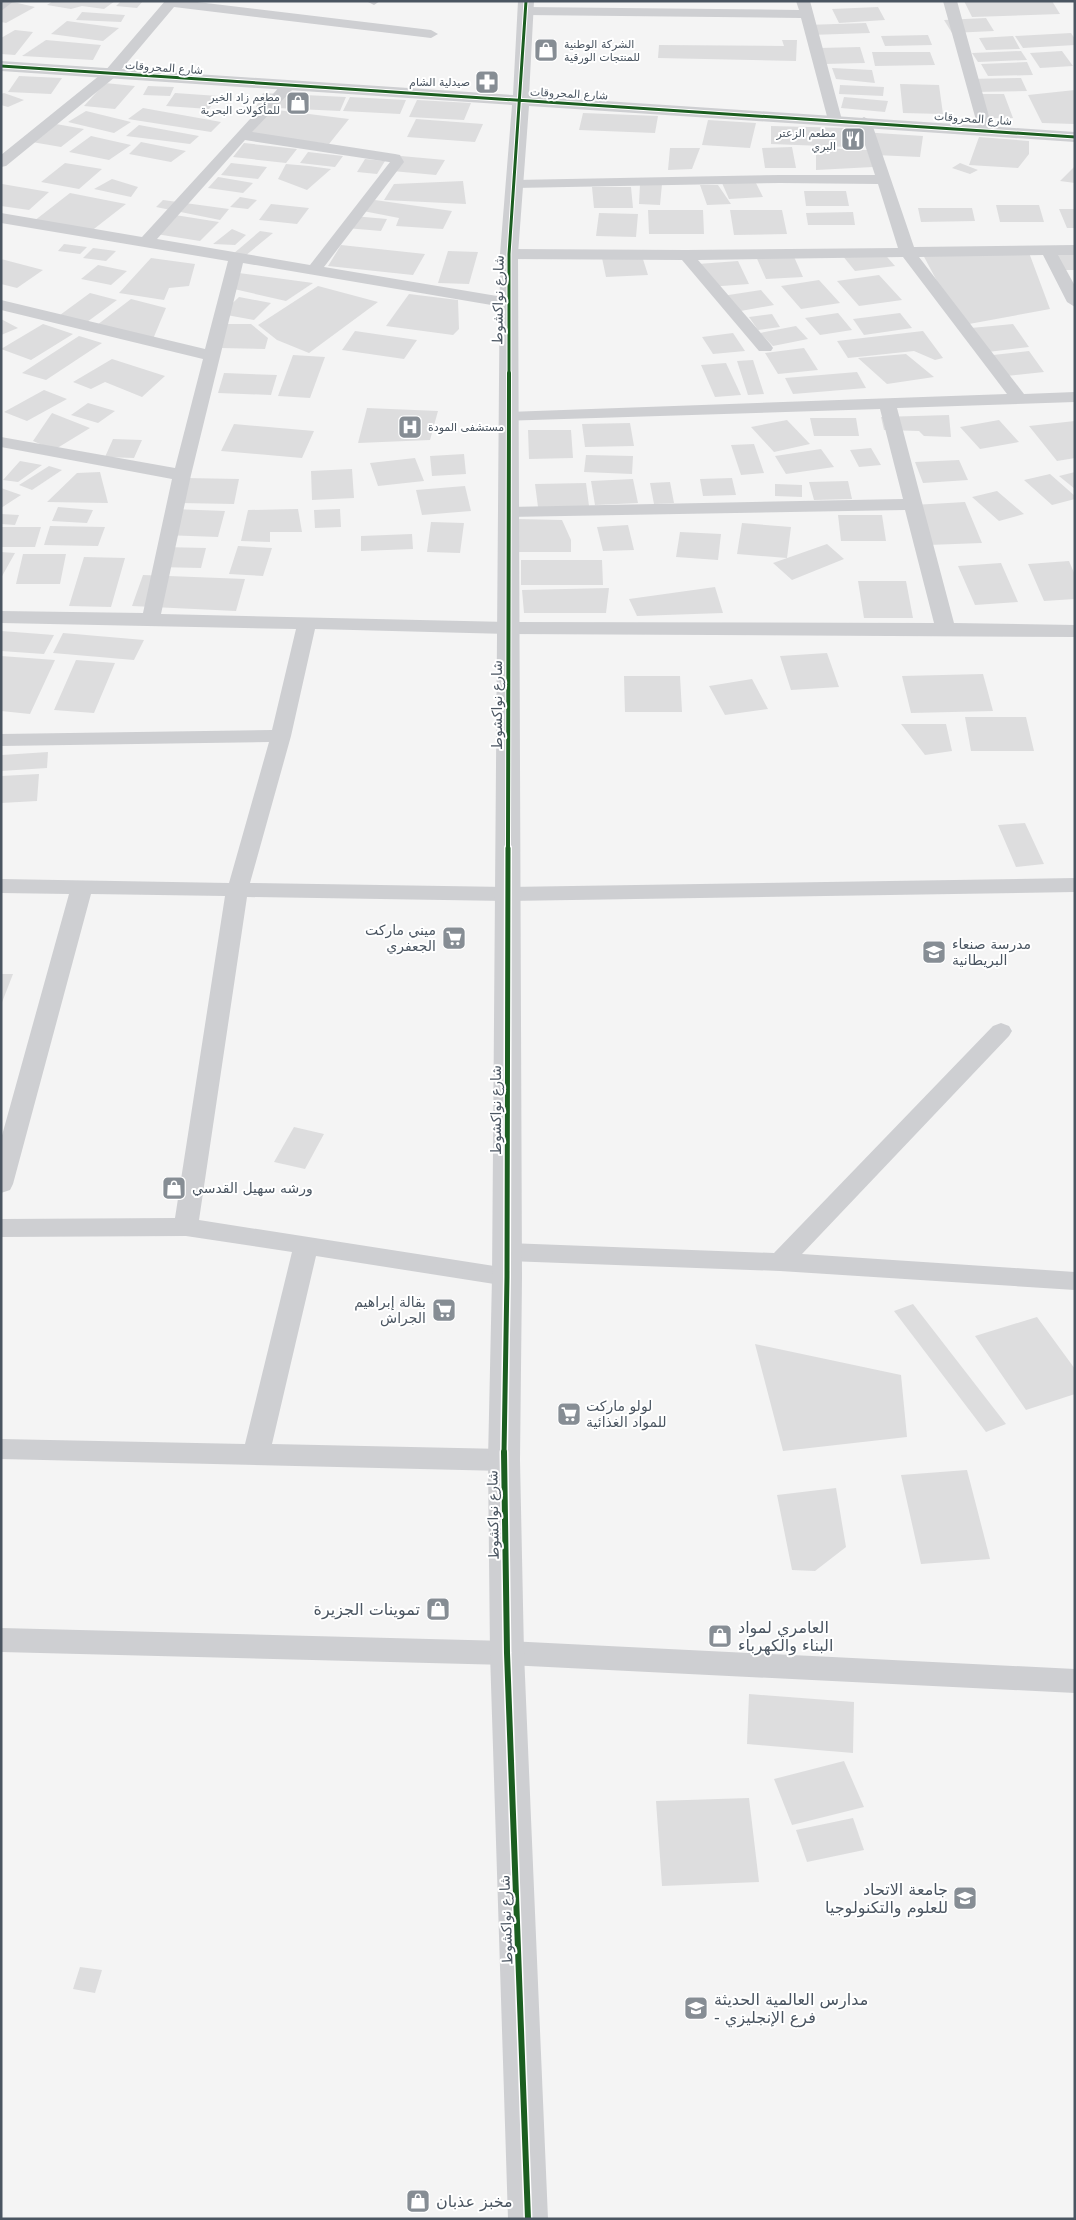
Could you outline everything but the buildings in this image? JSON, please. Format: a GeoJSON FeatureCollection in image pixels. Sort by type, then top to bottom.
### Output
{"type":"FeatureCollection","features":[{"type":"Feature","properties":{"kind":"street"},"geometry":{"type":"LineString","coordinates":[[1,7],[8,1]]}},
{"type":"Feature","properties":{"kind":"street"},"geometry":{"type":"LineString","coordinates":[[950,1],[986,131]]}},
{"type":"Feature","properties":{"kind":"street"},"geometry":{"type":"LineString","coordinates":[[1,162],[110,74],[171,2],[431,34]]}},
{"type":"Feature","properties":{"kind":"street"},"geometry":{"type":"LineString","coordinates":[[526,6],[804,8],[835,120]]}},
{"type":"Feature","properties":{"kind":"street","name":"شارع نواكشوط"},"geometry":{"type":"LineString","coordinates":[[526,6],[522,101],[509,254],[508,303],[507,1264],[504,1460],[507,1653],[528,2219]]}},
{"type":"Feature","properties":{"kind":"street","name":"شارع المحروقات"},"geometry":{"type":"LineString","coordinates":[[1,66],[522,101],[864,121],[1075,137]]}},
{"type":"Feature","properties":{"kind":"street"},"geometry":{"type":"LineString","coordinates":[[145,243],[241,135],[288,86]]}},
{"type":"Feature","properties":{"kind":"street"},"geometry":{"type":"LineString","coordinates":[[864,121],[907,251],[1019,399]]}},
{"type":"Feature","properties":{"kind":"street"},"geometry":{"type":"LineString","coordinates":[[241,135],[395,158],[397,162],[313,271]]}},
{"type":"Feature","properties":{"kind":"street"},"geometry":{"type":"LineString","coordinates":[[515,184],[780,179],[885,180]]}},
{"type":"Feature","properties":{"kind":"street"},"geometry":{"type":"LineString","coordinates":[[1,218],[236,259],[508,303]]}},
{"type":"Feature","properties":{"kind":"street"},"geometry":{"type":"LineString","coordinates":[[1048,250],[1075,302]]}},
{"type":"Feature","properties":{"kind":"street"},"geometry":{"type":"LineString","coordinates":[[509,254],[686,255],[1075,250]]}},
{"type":"Feature","properties":{"kind":"street"},"geometry":{"type":"LineString","coordinates":[[686,255],[765,348]]}},
{"type":"Feature","properties":{"kind":"street"},"geometry":{"type":"LineString","coordinates":[[152,618],[182,474],[236,259]]}},
{"type":"Feature","properties":{"kind":"street"},"geometry":{"type":"LineString","coordinates":[[1,305],[212,356]]}},
{"type":"Feature","properties":{"kind":"street"},"geometry":{"type":"LineString","coordinates":[[508,417],[1075,397]]}},
{"type":"Feature","properties":{"kind":"street"},"geometry":{"type":"LineString","coordinates":[[887,404],[945,628]]}},
{"type":"Feature","properties":{"kind":"street"},"geometry":{"type":"LineString","coordinates":[[1,442],[182,474]]}},
{"type":"Feature","properties":{"kind":"street"},"geometry":{"type":"LineString","coordinates":[[508,512],[913,504]]}},
{"type":"Feature","properties":{"kind":"street"},"geometry":{"type":"LineString","coordinates":[[1,617],[152,618],[508,628],[945,628],[1075,631]]}},
{"type":"Feature","properties":{"kind":"street"},"geometry":{"type":"LineString","coordinates":[[186,1227],[237,891],[280,736],[307,622]]}},
{"type":"Feature","properties":{"kind":"street"},"geometry":{"type":"LineString","coordinates":[[1,740],[280,736]]}},
{"type":"Feature","properties":{"kind":"street"},"geometry":{"type":"LineString","coordinates":[[1,886],[507,894],[1075,885]]}},
{"type":"Feature","properties":{"kind":"street"},"geometry":{"type":"LineString","coordinates":[[1,1184],[82,886]]}},
{"type":"Feature","properties":{"kind":"street"},"geometry":{"type":"LineString","coordinates":[[780,1262],[1001,1031]]}},
{"type":"Feature","properties":{"kind":"street"},"geometry":{"type":"LineString","coordinates":[[1,1228],[186,1227],[306,1245],[507,1264],[780,1262],[1075,1280]]}},
{"type":"Feature","properties":{"kind":"street"},"geometry":{"type":"LineString","coordinates":[[256,1454],[306,1245]]}},
{"type":"Feature","properties":{"kind":"street"},"geometry":{"type":"LineString","coordinates":[[1,1449],[504,1460]]}},
{"type":"Feature","properties":{"kind":"street"},"geometry":{"type":"LineString","coordinates":[[1,1640],[507,1653],[1075,1681]]}},
{"type":"Feature","properties":{"kind":"cycle path"},"geometry":{"type":"LineString","coordinates":[[526,1],[521,101],[509,254],[507,1277],[504,1460],[507,1653],[528,2219]]}},
{"type":"Feature","properties":{"kind":"cycle path"},"geometry":{"type":"LineString","coordinates":[[1,66],[1075,137]]}},
{"type":"Feature","properties":{"kind":"place","name":"الشركة الوطنية للمنتجات الورقية"},"geometry":{"type":"Point","coordinates":[546,50]}},
{"type":"Feature","properties":{"kind":"place","name":"صيدلية الشام"},"geometry":{"type":"Point","coordinates":[487,82]}},
{"type":"Feature","properties":{"kind":"place","name":"مطعم زاد الخير للمأكولات البحرية"},"geometry":{"type":"Point","coordinates":[298,103]}},
{"type":"Feature","properties":{"kind":"place","name":"مطعم الزعتر البري"},"geometry":{"type":"Point","coordinates":[853,139]}},
{"type":"Feature","properties":{"kind":"place","name":"مستشفى المودة"},"geometry":{"type":"Point","coordinates":[410,427]}},
{"type":"Feature","properties":{"kind":"place","name":"ميني ماركت الجعفري"},"geometry":{"type":"Point","coordinates":[454,938]}},
{"type":"Feature","properties":{"kind":"place","name":"مدرسة صنعاء البريطانية"},"geometry":{"type":"Point","coordinates":[934,952]}},
{"type":"Feature","properties":{"kind":"place","name":"ورشه سهيل القدسي"},"geometry":{"type":"Point","coordinates":[174,1188]}},
{"type":"Feature","properties":{"kind":"place","name":"بقالة إبراهيم الجراش"},"geometry":{"type":"Point","coordinates":[444,1310]}},
{"type":"Feature","properties":{"kind":"place","name":"لولو ماركت للمواد الغذائية"},"geometry":{"type":"Point","coordinates":[569,1414]}},
{"type":"Feature","properties":{"kind":"place","name":"تموينات الجزيرة"},"geometry":{"type":"Point","coordinates":[438,1609]}},
{"type":"Feature","properties":{"kind":"place","name":"العامري لمواد البناء والكهرباء"},"geometry":{"type":"Point","coordinates":[720,1636]}},
{"type":"Feature","properties":{"kind":"place","name":"جامعة الاتحاد للعلوم والتكنولوجيا"},"geometry":{"type":"Point","coordinates":[965,1898]}},
{"type":"Feature","properties":{"kind":"place","name":"مدارس العالمية الحديثة - فرع الإنجليزي"},"geometry":{"type":"Point","coordinates":[696,2008]}},
{"type":"Feature","properties":{"kind":"place","name":"مخبز عذبان"},"geometry":{"type":"Point","coordinates":[418,2201]}}]}
